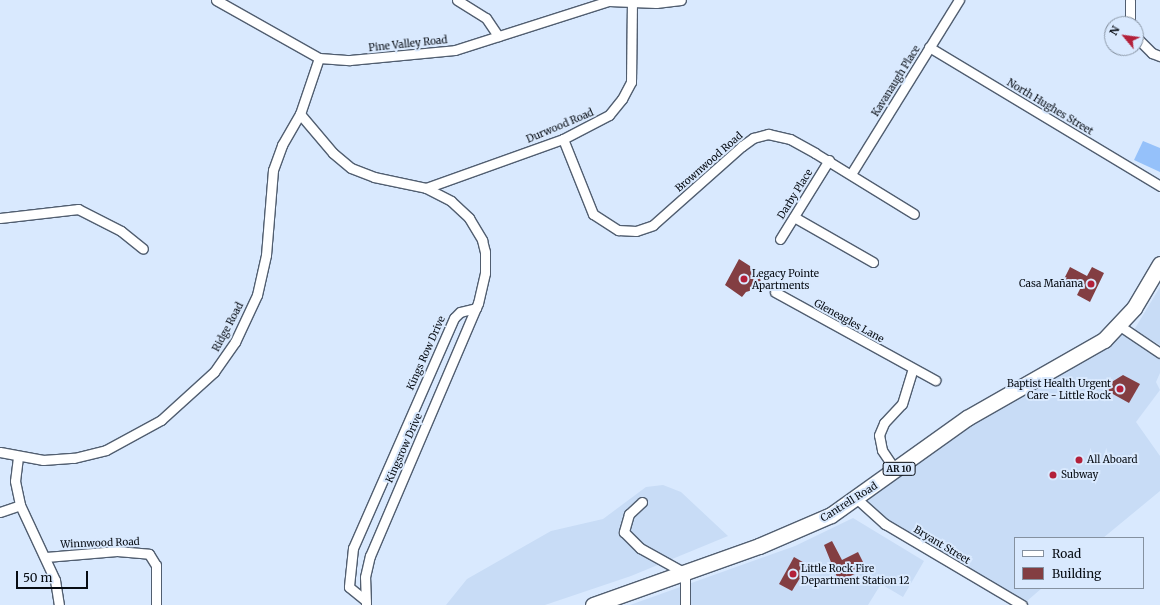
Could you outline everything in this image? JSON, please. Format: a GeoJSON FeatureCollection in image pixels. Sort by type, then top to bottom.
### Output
{"type":"FeatureCollection","features":[{"type":"Feature","properties":{"kind":"main road","name":"Cantrell Road"},"geometry":{"type":"LineString","coordinates":[[593,605],[685,573],[799,530],[857,499],[967,418],[1087,352],[1120,326],[1134,308],[1160,264]]}},
{"type":"Feature","properties":{"kind":"street","name":"Pine Valley Road"},"geometry":{"type":"LineString","coordinates":[[216,0],[319,58],[363,60],[432,54],[498,36],[594,4],[632,1],[681,0]]}},
{"type":"Feature","properties":{"kind":"street"},"geometry":{"type":"LineString","coordinates":[[457,0],[490,21],[498,36]]}},
{"type":"Feature","properties":{"kind":"street","name":"Kavanaugh Place"},"geometry":{"type":"LineString","coordinates":[[851,174],[959,0]]}},
{"type":"Feature","properties":{"kind":"street"},"geometry":{"type":"LineString","coordinates":[[1130,0],[1130,16]]}},
{"type":"Feature","properties":{"kind":"street","name":"Durwood Road"},"geometry":{"type":"LineString","coordinates":[[426,188],[563,139],[604,119],[627,92],[633,70],[632,1]]}},
{"type":"Feature","properties":{"kind":"street"},"geometry":{"type":"LineString","coordinates":[[1144,45],[1152,53],[1160,56]]}},
{"type":"Feature","properties":{"kind":"street","name":"North Hughes Street"},"geometry":{"type":"LineString","coordinates":[[929,47],[1160,186]]}},
{"type":"Feature","properties":{"kind":"street","name":"Ridge Road"},"geometry":{"type":"LineString","coordinates":[[0,452],[18,457],[43,460],[74,458],[119,445],[161,420],[214,372],[235,342],[257,295],[266,255],[273,170],[282,145],[300,114],[319,58]]}},
{"type":"Feature","properties":{"kind":"street"},"geometry":{"type":"LineString","coordinates":[[300,114],[333,154],[347,165],[374,177],[426,188],[460,209],[482,240],[485,273],[476,308]]}},
{"type":"Feature","properties":{"kind":"street","name":"Brownwood Road"},"geometry":{"type":"LineString","coordinates":[[563,139],[593,214],[608,226],[629,231],[644,229],[658,222],[731,155],[761,135],[790,139],[829,160],[914,214]]}},
{"type":"Feature","properties":{"kind":"street","name":"Darby Place"},"geometry":{"type":"LineString","coordinates":[[780,239],[829,160]]}},
{"type":"Feature","properties":{"kind":"street"},"geometry":{"type":"LineString","coordinates":[[0,218],[78,209],[121,231],[143,249]]}},
{"type":"Feature","properties":{"kind":"street"},"geometry":{"type":"LineString","coordinates":[[794,218],[873,262]]}},
{"type":"Feature","properties":{"kind":"street","name":"Gleneagles Lane"},"geometry":{"type":"LineString","coordinates":[[775,292],[935,380]]}},
{"type":"Feature","properties":{"kind":"street","name":"Kingsrow Drive"},"geometry":{"type":"LineString","coordinates":[[366,603],[365,577],[370,556],[476,308]]}},
{"type":"Feature","properties":{"kind":"street","name":"Kings Row Drive"},"geometry":{"type":"LineString","coordinates":[[366,603],[349,587],[353,548],[454,318],[460,312],[476,308]]}},
{"type":"Feature","properties":{"kind":"street"},"geometry":{"type":"LineString","coordinates":[[1120,326],[1160,353]]}},
{"type":"Feature","properties":{"kind":"street"},"geometry":{"type":"LineString","coordinates":[[896,471],[882,450],[879,435],[884,423],[902,404],[912,368]]}},
{"type":"Feature","properties":{"kind":"street"},"geometry":{"type":"LineString","coordinates":[[18,457],[15,481],[20,505],[46,557],[58,588],[59,605]]}},
{"type":"Feature","properties":{"kind":"street","name":"Bryant Street"},"geometry":{"type":"LineString","coordinates":[[857,499],[885,524],[1020,605]]}},
{"type":"Feature","properties":{"kind":"street"},"geometry":{"type":"LineString","coordinates":[[642,502],[627,517],[623,528],[625,536],[685,573],[685,605]]}},
{"type":"Feature","properties":{"kind":"street"},"geometry":{"type":"LineString","coordinates":[[0,512],[20,505]]}},
{"type":"Feature","properties":{"kind":"street","name":"Winnwood Road"},"geometry":{"type":"LineString","coordinates":[[46,557],[145,552],[156,565],[156,605]]}},
{"type":"Feature","properties":{"kind":"shaded area"},"geometry":{"type":"Polygon","coordinates":[[[1143,141],[1160,148],[1160,172],[1134,160],[1143,141]]]}},
{"type":"Feature","properties":{"kind":"shaded area"},"geometry":{"type":"Polygon","coordinates":[[[1160,287],[1160,345],[1134,330],[1160,287]]]}},
{"type":"Feature","properties":{"kind":"shaded area"},"geometry":{"type":"Polygon","coordinates":[[[1120,326],[1160,353],[1160,373],[1156,382],[1160,390],[1136,422],[1160,456],[1160,491],[1104,537],[1014,537],[1014,589],[1041,589],[1027,601],[971,574],[885,524],[857,499],[1120,326]]]}},
{"type":"Feature","properties":{"kind":"shaded area"},"geometry":{"type":"Polygon","coordinates":[[[663,485],[681,492],[728,536],[631,576],[545,605],[446,605],[467,579],[551,531],[603,519],[646,487],[663,485]]]}},
{"type":"Feature","properties":{"kind":"shaded area"},"geometry":{"type":"Polygon","coordinates":[[[853,518],[924,561],[903,597],[881,584],[868,605],[630,605],[795,546],[853,518]]]}},
{"type":"Feature","properties":{"kind":"building","name":"Legacy Pointe Apartments"},"geometry":{"type":"Polygon","coordinates":[[[739,259],[750,266],[752,275],[759,273],[761,283],[754,285],[756,289],[746,292],[742,297],[725,285],[739,259]]]}},
{"type":"Feature","properties":{"kind":"building","name":"Casa Mañana"},"geometry":{"type":"Polygon","coordinates":[[[1070,267],[1087,276],[1092,267],[1104,273],[1090,302],[1077,295],[1081,287],[1064,279],[1070,267]]]}},
{"type":"Feature","properties":{"kind":"building","name":"Baptist Health Urgent Care - Little Rock"},"geometry":{"type":"Polygon","coordinates":[[[1123,375],[1140,384],[1129,403],[1102,388],[1123,375]]]}},
{"type":"Feature","properties":{"kind":"building"},"geometry":{"type":"Polygon","coordinates":[[[832,541],[842,560],[858,552],[866,568],[839,582],[824,545],[832,541]]]}},
{"type":"Feature","properties":{"kind":"building","name":"Little Rock Fire Department Station 12"},"geometry":{"type":"Polygon","coordinates":[[[794,557],[808,565],[792,591],[779,584],[794,557]]]}},
{"type":"Feature","properties":{"kind":"place","name":"Legacy Pointe Apartments"},"geometry":{"type":"Point","coordinates":[744,279]}},
{"type":"Feature","properties":{"kind":"place","name":"Casa Mañana"},"geometry":{"type":"Point","coordinates":[1091,284]}},
{"type":"Feature","properties":{"kind":"place","name":"Baptist Health Urgent Care - Little Rock"},"geometry":{"type":"Point","coordinates":[1120,389]}},
{"type":"Feature","properties":{"kind":"place","name":"All Aboard"},"geometry":{"type":"Point","coordinates":[1079,460]}},
{"type":"Feature","properties":{"kind":"place","name":"Subway"},"geometry":{"type":"Point","coordinates":[1053,475]}},
{"type":"Feature","properties":{"kind":"place","name":"Little Rock Fire Department Station 12"},"geometry":{"type":"Point","coordinates":[793,574]}}]}
